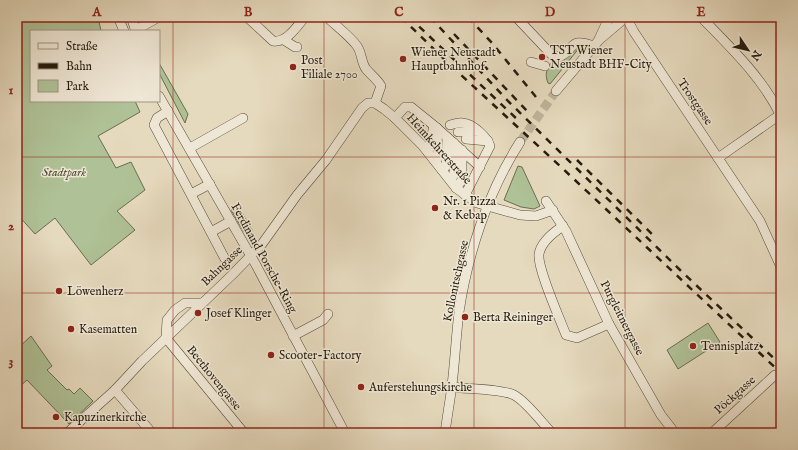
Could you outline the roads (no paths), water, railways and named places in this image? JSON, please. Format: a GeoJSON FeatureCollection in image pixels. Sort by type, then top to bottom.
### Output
{"type":"FeatureCollection","features":[{"type":"Feature","properties":{"kind":"street"},"geometry":{"type":"LineString","coordinates":[[118,17],[124,30]]}},
{"type":"Feature","properties":{"kind":"street"},"geometry":{"type":"LineString","coordinates":[[131,17],[136,30],[159,17]]}},
{"type":"Feature","properties":{"kind":"street"},"geometry":{"type":"LineString","coordinates":[[247,17],[273,41],[278,42],[284,40],[302,23]]}},
{"type":"Feature","properties":{"kind":"street"},"geometry":{"type":"LineString","coordinates":[[327,17],[356,45],[360,51],[362,61],[367,70],[377,79],[381,86],[375,103]]}},
{"type":"Feature","properties":{"kind":"street"},"geometry":{"type":"LineString","coordinates":[[516,17],[551,54],[559,57],[564,55],[574,44],[579,42],[596,43]]}},
{"type":"Feature","properties":{"kind":"street"},"geometry":{"type":"LineString","coordinates":[[596,43],[610,17]]}},
{"type":"Feature","properties":{"kind":"street"},"geometry":{"type":"LineString","coordinates":[[702,17],[752,70],[763,84],[781,115],[718,158]]}},
{"type":"Feature","properties":{"kind":"street"},"geometry":{"type":"LineString","coordinates":[[556,91],[596,43],[626,18]]}},
{"type":"Feature","properties":{"kind":"street","name":"Trostgasse"},"geometry":{"type":"LineString","coordinates":[[626,18],[760,221],[781,267]]}},
{"type":"Feature","properties":{"kind":"street"},"geometry":{"type":"LineString","coordinates":[[284,40],[297,47]]}},
{"type":"Feature","properties":{"kind":"street"},"geometry":{"type":"LineString","coordinates":[[531,62],[545,66]]}},
{"type":"Feature","properties":{"kind":"street","name":"Ferdinand Porsche-Ring"},"geometry":{"type":"LineString","coordinates":[[160,98],[231,221],[293,336],[342,432]]}},
{"type":"Feature","properties":{"kind":"street","name":"Bahngasse"},"geometry":{"type":"LineString","coordinates":[[67,433],[114,390],[262,244],[297,195],[326,160],[362,108],[368,103],[375,103]]}},
{"type":"Feature","properties":{"kind":"street","name":"Heimkehrerstraße"},"geometry":{"type":"LineString","coordinates":[[375,103],[395,118],[428,152],[465,195],[477,203],[488,206]]}},
{"type":"Feature","properties":{"kind":"street"},"geometry":{"type":"LineString","coordinates":[[395,118],[405,107],[411,107],[448,134],[480,167]]}},
{"type":"Feature","properties":{"kind":"street"},"geometry":{"type":"LineString","coordinates":[[168,111],[157,118],[154,125],[226,259]]}},
{"type":"Feature","properties":{"kind":"street"},"geometry":{"type":"LineString","coordinates":[[190,148],[243,118]]}},
{"type":"Feature","properties":{"kind":"street"},"geometry":{"type":"LineString","coordinates":[[428,152],[463,122],[471,125],[488,141],[490,146],[465,195]]}},
{"type":"Feature","properties":{"kind":"street"},"geometry":{"type":"LineString","coordinates":[[435,161],[438,158],[448,134]]}},
{"type":"Feature","properties":{"kind":"street"},"geometry":{"type":"LineString","coordinates":[[442,170],[446,166],[448,134]]}},
{"type":"Feature","properties":{"kind":"street"},"geometry":{"type":"LineString","coordinates":[[448,134],[454,184],[462,180],[462,150]]}},
{"type":"Feature","properties":{"kind":"street"},"geometry":{"type":"LineString","coordinates":[[466,139],[488,141]]}},
{"type":"Feature","properties":{"kind":"street","name":"Kollonitschgasse"},"geometry":{"type":"LineString","coordinates":[[445,433],[452,387],[459,312],[469,263],[488,206],[512,153],[520,142]]}},
{"type":"Feature","properties":{"kind":"street"},"geometry":{"type":"LineString","coordinates":[[191,194],[210,184]]}},
{"type":"Feature","properties":{"kind":"street","name":"Purgleitnergasse"},"geometry":{"type":"LineString","coordinates":[[546,201],[563,226],[609,324],[661,415],[675,433]]}},
{"type":"Feature","properties":{"kind":"street"},"geometry":{"type":"LineString","coordinates":[[488,206],[520,215],[536,216],[553,210]]}},
{"type":"Feature","properties":{"kind":"street"},"geometry":{"type":"LineString","coordinates":[[211,232],[231,221]]}},
{"type":"Feature","properties":{"kind":"street"},"geometry":{"type":"LineString","coordinates":[[563,226],[550,236],[539,254],[540,265],[545,281],[566,335],[577,338],[609,324]]}},
{"type":"Feature","properties":{"kind":"street"},"geometry":{"type":"LineString","coordinates":[[166,338],[167,320],[175,310],[184,303],[202,303]]}},
{"type":"Feature","properties":{"kind":"street"},"geometry":{"type":"LineString","coordinates":[[293,336],[323,320],[328,314]]}},
{"type":"Feature","properties":{"kind":"street","name":"Beethovengasse"},"geometry":{"type":"LineString","coordinates":[[166,338],[244,433]]}},
{"type":"Feature","properties":{"kind":"street","name":"Pöckgasse"},"geometry":{"type":"LineString","coordinates":[[712,433],[775,375]]}},
{"type":"Feature","properties":{"kind":"street"},"geometry":{"type":"LineString","coordinates":[[452,387],[514,394],[552,433]]}},
{"type":"Feature","properties":{"kind":"street"},"geometry":{"type":"LineString","coordinates":[[114,390],[152,433]]}},
{"type":"Feature","properties":{"kind":"tunnel"},"geometry":{"type":"LineString","coordinates":[[520,142],[556,91]]}},
{"type":"Feature","properties":{"kind":"railway"},"geometry":{"type":"LineString","coordinates":[[401,17],[447,62],[781,373]]}},
{"type":"Feature","properties":{"kind":"railway"},"geometry":{"type":"LineString","coordinates":[[409,17],[519,121]]}},
{"type":"Feature","properties":{"kind":"railway"},"geometry":{"type":"LineString","coordinates":[[430,17],[508,101],[680,270],[781,365]]}},
{"type":"Feature","properties":{"kind":"railway"},"geometry":{"type":"LineString","coordinates":[[468,17],[492,43],[536,97]]}},
{"type":"Feature","properties":{"kind":"railway"},"geometry":{"type":"LineString","coordinates":[[454,34],[527,111]]}},
{"type":"Feature","properties":{"kind":"railway"},"geometry":{"type":"LineString","coordinates":[[577,160],[655,237]]}},
{"type":"Feature","properties":{"kind":"place","name":"TST Wiener Neustadt BHF-City"},"geometry":{"type":"Point","coordinates":[542,57]}},
{"type":"Feature","properties":{"kind":"place","name":"Wiener Neustadt Hauptbahnhof"},"geometry":{"type":"Point","coordinates":[403,59]}},
{"type":"Feature","properties":{"kind":"place","name":"Post Filiale 2700"},"geometry":{"type":"Point","coordinates":[293,67]}},
{"type":"Feature","properties":{"kind":"place","name":"Nr. 1 Pizza & Kebap"},"geometry":{"type":"Point","coordinates":[435,208]}},
{"type":"Feature","properties":{"kind":"place","name":"Löwenherz"},"geometry":{"type":"Point","coordinates":[59,291]}},
{"type":"Feature","properties":{"kind":"place","name":"Josef Klinger"},"geometry":{"type":"Point","coordinates":[198,313]}},
{"type":"Feature","properties":{"kind":"place","name":"Berta Reininger"},"geometry":{"type":"Point","coordinates":[465,317]}},
{"type":"Feature","properties":{"kind":"place","name":"Kasematten"},"geometry":{"type":"Point","coordinates":[71,329]}},
{"type":"Feature","properties":{"kind":"place","name":"Tennisplatz"},"geometry":{"type":"Point","coordinates":[693,346]}},
{"type":"Feature","properties":{"kind":"place","name":"Scooter-Factory"},"geometry":{"type":"Point","coordinates":[271,355]}},
{"type":"Feature","properties":{"kind":"place","name":"Auferstehungskirche"},"geometry":{"type":"Point","coordinates":[361,387]}},
{"type":"Feature","properties":{"kind":"place","name":"Kapuzinerkirche"},"geometry":{"type":"Point","coordinates":[56,417]}},
{"type":"Feature","properties":{"kind":"park label","name":"Stadtpark"},"geometry":{"type":"Point","coordinates":[64,172]}}]}
